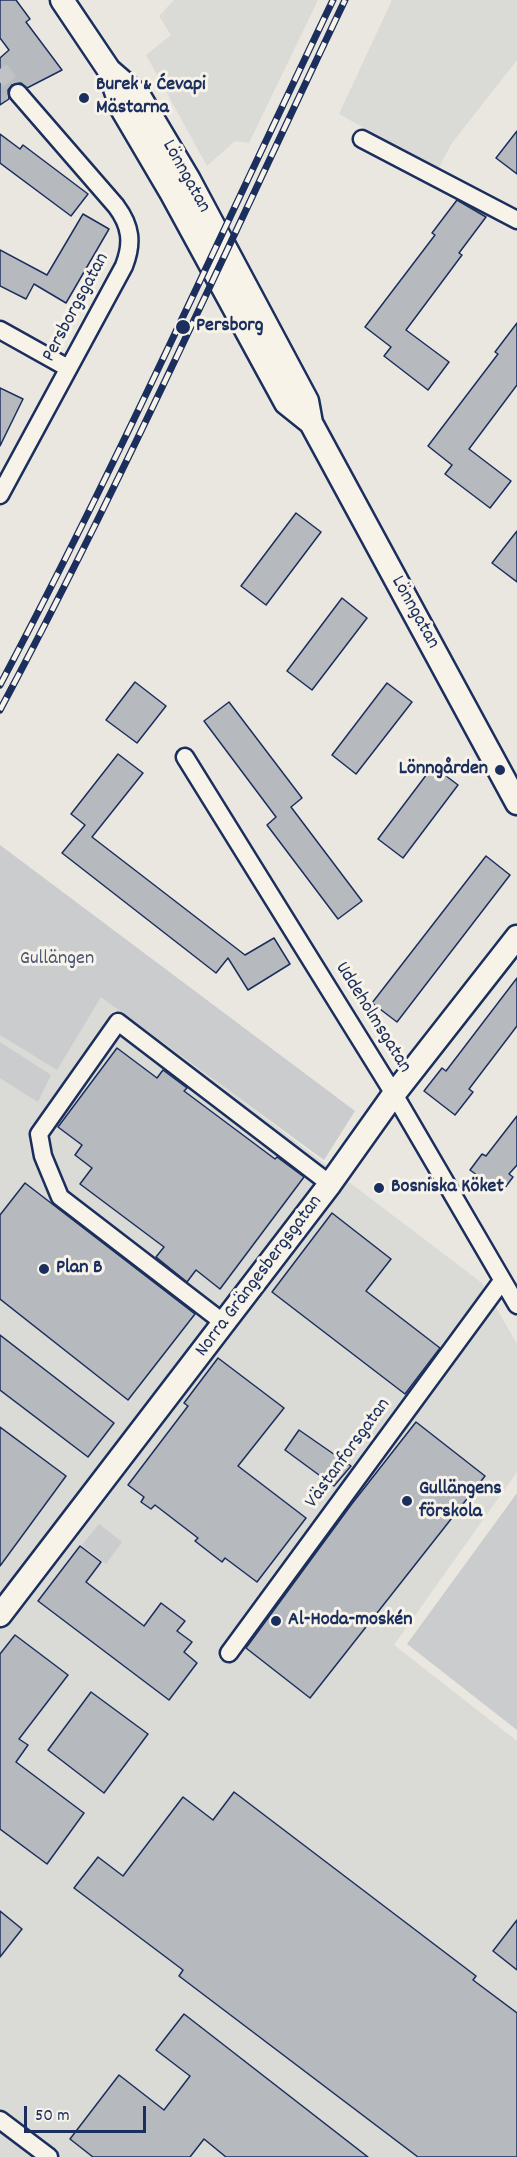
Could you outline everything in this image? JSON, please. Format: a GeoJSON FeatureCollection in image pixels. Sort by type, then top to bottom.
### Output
{"type":"FeatureCollection","features":[{"type":"Feature","properties":{"kind":"street","name":"Lönngatan"},"geometry":{"type":"LineString","coordinates":[[62,0],[109,70],[122,109],[172,194],[286,403],[310,423],[517,803]]}},
{"type":"Feature","properties":{"kind":"street","name":"Persborgsgatan"},"geometry":{"type":"LineString","coordinates":[[0,495],[124,266],[131,239],[124,216],[18,93]]}},
{"type":"Feature","properties":{"kind":"street"},"geometry":{"type":"LineString","coordinates":[[362,139],[517,220]]}},
{"type":"Feature","properties":{"kind":"street"},"geometry":{"type":"LineString","coordinates":[[0,330],[68,368]]}},
{"type":"Feature","properties":{"kind":"street","name":"Uddeholmsgatan"},"geometry":{"type":"LineString","coordinates":[[185,757],[394,1094],[517,1305]]}},
{"type":"Feature","properties":{"kind":"street","name":"Norra Grängesbergsgatan"},"geometry":{"type":"LineString","coordinates":[[2,1606],[224,1323],[330,1184],[394,1094],[517,937]]}},
{"type":"Feature","properties":{"kind":"street"},"geometry":{"type":"LineString","coordinates":[[224,1323],[60,1197],[44,1156],[39,1134],[118,1022],[330,1184]]}},
{"type":"Feature","properties":{"kind":"street","name":"Västanforsgatan"},"geometry":{"type":"LineString","coordinates":[[229,1653],[502,1281]]}},
{"type":"Feature","properties":{"kind":"street"},"geometry":{"type":"LineString","coordinates":[[0,2120],[49,2157]]}},
{"type":"Feature","properties":{"kind":"shaded area"},"geometry":{"type":"Polygon","coordinates":[[[174,0],[318,0],[249,143],[235,141],[207,166],[146,55],[171,35],[159,16],[174,0]]]}},
{"type":"Feature","properties":{"kind":"shaded area"},"geometry":{"type":"Polygon","coordinates":[[[392,0],[517,0],[517,60],[452,143],[438,169],[339,114],[392,0]]]}},
{"type":"Feature","properties":{"kind":"shaded area"},"geometry":{"type":"Polygon","coordinates":[[[0,917],[482,1283],[517,1344],[517,1472],[394,1645],[517,1741],[517,2157],[0,2157],[0,917]]]}},
{"type":"Feature","properties":{"kind":"green space","name":"Gullängen"},"geometry":{"type":"Polygon","coordinates":[[[0,845],[355,1111],[324,1160],[101,997],[57,1070],[0,1035],[0,845]]]}},
{"type":"Feature","properties":{"kind":"green space"},"geometry":{"type":"Polygon","coordinates":[[[0,1042],[51,1075],[38,1102],[0,1078],[0,1042]]]}},
{"type":"Feature","properties":{"kind":"green space"},"geometry":{"type":"Polygon","coordinates":[[[517,1493],[517,1730],[407,1644],[517,1493]]]}},
{"type":"Feature","properties":{"kind":"green space"},"geometry":{"type":"Polygon","coordinates":[[[99,1524],[122,1542],[106,1564],[82,1545],[99,1524]]]}},
{"type":"Feature","properties":{"kind":"building"},"geometry":{"type":"Polygon","coordinates":[[[0,0],[16,0],[30,19],[26,22],[62,70],[27,88],[21,83],[12,85],[8,90],[9,99],[0,105],[0,58],[9,50],[0,38],[0,0]]]}},
{"type":"Feature","properties":{"kind":"building"},"geometry":{"type":"Polygon","coordinates":[[[517,131],[517,174],[496,158],[517,131]]]}},
{"type":"Feature","properties":{"kind":"building"},"geometry":{"type":"Polygon","coordinates":[[[0,134],[20,149],[23,145],[88,194],[71,216],[0,163],[0,134]]]}},
{"type":"Feature","properties":{"kind":"building"},"geometry":{"type":"Polygon","coordinates":[[[457,200],[486,217],[459,253],[462,255],[406,330],[449,362],[428,390],[384,356],[391,347],[365,327],[435,235],[432,233],[457,200]]]}},
{"type":"Feature","properties":{"kind":"building"},"geometry":{"type":"Polygon","coordinates":[[[83,214],[109,229],[66,303],[34,284],[26,299],[0,286],[0,250],[47,275],[83,214]]]}},
{"type":"Feature","properties":{"kind":"building"},"geometry":{"type":"Polygon","coordinates":[[[517,323],[517,385],[469,449],[511,481],[490,508],[445,474],[452,465],[428,446],[498,354],[495,352],[517,323]]]}},
{"type":"Feature","properties":{"kind":"building"},"geometry":{"type":"Polygon","coordinates":[[[0,388],[23,399],[0,446],[0,388]]]}},
{"type":"Feature","properties":{"kind":"building"},"geometry":{"type":"Polygon","coordinates":[[[296,513],[321,532],[266,605],[241,586],[296,513]]]}},
{"type":"Feature","properties":{"kind":"building"},"geometry":{"type":"Polygon","coordinates":[[[517,531],[517,582],[492,563],[517,531]]]}},
{"type":"Feature","properties":{"kind":"building"},"geometry":{"type":"Polygon","coordinates":[[[342,598],[367,618],[312,690],[287,671],[342,598]]]}},
{"type":"Feature","properties":{"kind":"building"},"geometry":{"type":"Polygon","coordinates":[[[135,682],[166,706],[137,743],[106,720],[135,682]]]}},
{"type":"Feature","properties":{"kind":"building"},"geometry":{"type":"Polygon","coordinates":[[[387,683],[412,702],[356,774],[332,755],[387,683]]]}},
{"type":"Feature","properties":{"kind":"building"},"geometry":{"type":"Polygon","coordinates":[[[229,702],[302,798],[291,807],[362,901],[338,919],[267,825],[276,817],[204,721],[229,702]]]}},
{"type":"Feature","properties":{"kind":"building"},"geometry":{"type":"Polygon","coordinates":[[[118,754],[143,773],[92,837],[245,955],[274,938],[290,964],[248,990],[228,958],[216,973],[62,853],[85,825],[71,814],[118,754]]]}},
{"type":"Feature","properties":{"kind":"building"},"geometry":{"type":"Polygon","coordinates":[[[433,766],[458,785],[403,858],[378,839],[433,766]]]}},
{"type":"Feature","properties":{"kind":"building"},"geometry":{"type":"Polygon","coordinates":[[[486,856],[510,875],[397,1022],[372,1003],[486,856]]]}},
{"type":"Feature","properties":{"kind":"building"},"geometry":{"type":"Polygon","coordinates":[[[517,978],[517,1026],[469,1089],[473,1092],[455,1115],[424,1091],[442,1068],[446,1071],[517,978]]]}},
{"type":"Feature","properties":{"kind":"building"},"geometry":{"type":"Polygon","coordinates":[[[117,1048],[157,1078],[163,1070],[187,1088],[184,1091],[275,1159],[277,1157],[304,1177],[220,1289],[196,1270],[187,1282],[156,1257],[164,1247],[80,1184],[92,1168],[75,1155],[82,1145],[58,1127],[117,1048]]]}},
{"type":"Feature","properties":{"kind":"building"},"geometry":{"type":"Polygon","coordinates":[[[517,1116],[517,1165],[509,1174],[513,1177],[501,1193],[470,1170],[482,1154],[486,1156],[517,1116]]]}},
{"type":"Feature","properties":{"kind":"building"},"geometry":{"type":"Polygon","coordinates":[[[25,1183],[195,1314],[128,1400],[0,1299],[0,1215],[25,1183]]]}},
{"type":"Feature","properties":{"kind":"building"},"geometry":{"type":"Polygon","coordinates":[[[332,1213],[391,1259],[366,1291],[440,1348],[405,1394],[272,1292],[332,1213]]]}},
{"type":"Feature","properties":{"kind":"building"},"geometry":{"type":"Polygon","coordinates":[[[0,1335],[114,1423],[88,1457],[0,1390],[0,1335]]]}},
{"type":"Feature","properties":{"kind":"building"},"geometry":{"type":"Polygon","coordinates":[[[218,1358],[284,1408],[238,1466],[306,1518],[257,1582],[225,1558],[222,1562],[195,1541],[198,1538],[155,1505],[151,1509],[141,1502],[144,1497],[128,1485],[188,1406],[184,1403],[218,1358]]]}},
{"type":"Feature","properties":{"kind":"building"},"geometry":{"type":"Polygon","coordinates":[[[416,1422],[485,1476],[310,1698],[246,1648],[351,1505],[416,1422]]]}},
{"type":"Feature","properties":{"kind":"building"},"geometry":{"type":"Polygon","coordinates":[[[0,1427],[66,1476],[0,1566],[0,1427]]]}},
{"type":"Feature","properties":{"kind":"building"},"geometry":{"type":"Polygon","coordinates":[[[299,1430],[351,1466],[334,1486],[285,1450],[299,1430]]]}},
{"type":"Feature","properties":{"kind":"building"},"geometry":{"type":"Polygon","coordinates":[[[80,1546],[101,1562],[86,1582],[144,1626],[161,1603],[185,1621],[177,1631],[192,1642],[184,1652],[197,1663],[169,1700],[38,1601],[80,1546]]]}},
{"type":"Feature","properties":{"kind":"building"},"geometry":{"type":"Polygon","coordinates":[[[15,1635],[68,1675],[19,1739],[28,1745],[16,1762],[84,1813],[47,1864],[0,1829],[0,1654],[15,1635]]]}},
{"type":"Feature","properties":{"kind":"building"},"geometry":{"type":"Polygon","coordinates":[[[91,1692],[148,1734],[104,1793],[48,1750],[91,1692]]]}},
{"type":"Feature","properties":{"kind":"building"},"geometry":{"type":"Polygon","coordinates":[[[234,1792],[476,1976],[473,1980],[517,2013],[517,2157],[418,2157],[179,1976],[183,1970],[74,1888],[98,1857],[123,1876],[183,1797],[213,1820],[234,1792]]]}},
{"type":"Feature","properties":{"kind":"building"},"geometry":{"type":"Polygon","coordinates":[[[0,1911],[22,1929],[0,1957],[0,1911]]]}},
{"type":"Feature","properties":{"kind":"building"},"geometry":{"type":"Polygon","coordinates":[[[517,1920],[517,1970],[493,1951],[517,1920]]]}},
{"type":"Feature","properties":{"kind":"building"},"geometry":{"type":"Polygon","coordinates":[[[184,2014],[368,2157],[226,2157],[204,2139],[190,2157],[93,2157],[70,2139],[119,2075],[164,2110],[190,2076],[156,2050],[184,2014]]]}},
{"type":"Feature","properties":{"kind":"tunnel"},"geometry":{"type":"LineString","coordinates":[[0,69],[18,93]]}},
{"type":"Feature","properties":{"kind":"railway"},"geometry":{"type":"LineString","coordinates":[[0,685],[129,430],[333,0]]}},
{"type":"Feature","properties":{"kind":"railway"},"geometry":{"type":"LineString","coordinates":[[0,710],[134,446],[345,0]]}},
{"type":"Feature","properties":{"kind":"place","name":"Burek & Ćevapi Mästarna"},"geometry":{"type":"Point","coordinates":[84,98]}},
{"type":"Feature","properties":{"kind":"place","name":"Persborg"},"geometry":{"type":"Point","coordinates":[183,327]}},
{"type":"Feature","properties":{"kind":"place","name":"Lönngården"},"geometry":{"type":"Point","coordinates":[500,770]}},
{"type":"Feature","properties":{"kind":"place","name":"Bosniska Köket"},"geometry":{"type":"Point","coordinates":[379,1188]}},
{"type":"Feature","properties":{"kind":"place","name":"Plan B"},"geometry":{"type":"Point","coordinates":[44,1269]}},
{"type":"Feature","properties":{"kind":"place","name":"Gullängens förskola"},"geometry":{"type":"Point","coordinates":[407,1501]}},
{"type":"Feature","properties":{"kind":"place","name":"Al-Hoda-moskén"},"geometry":{"type":"Point","coordinates":[276,1621]}}]}
